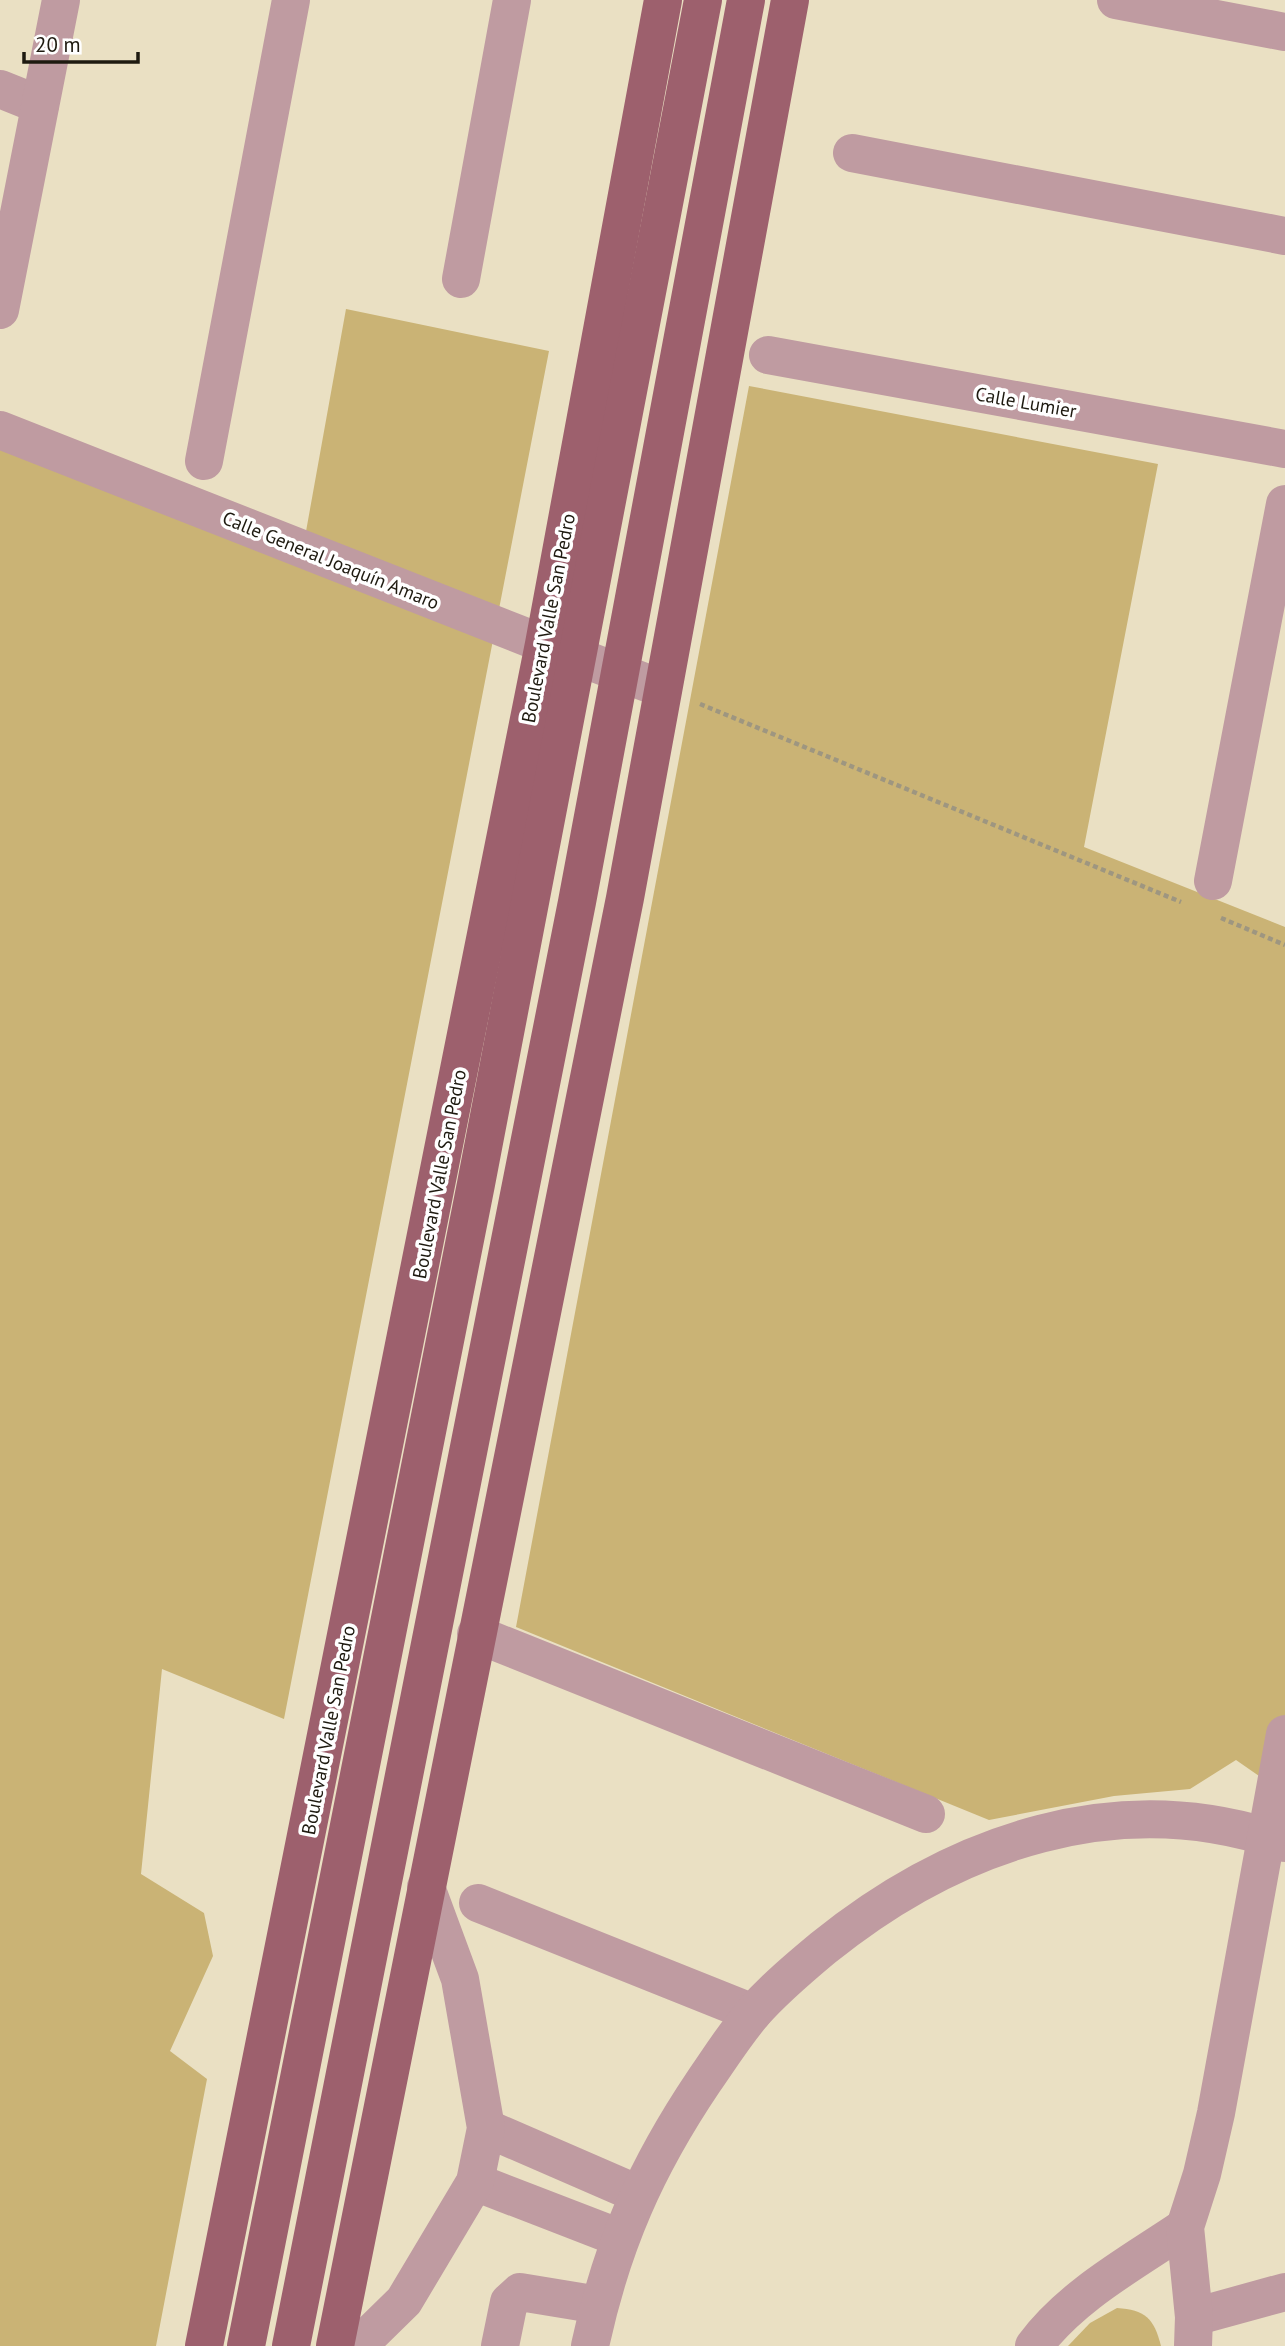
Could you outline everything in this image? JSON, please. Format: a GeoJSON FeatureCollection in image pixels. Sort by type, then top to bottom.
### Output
{"type":"FeatureCollection","features":[{"type":"Feature","properties":{"kind":"main road","name":"Boulevard Valle San Pedro"},"geometry":{"type":"LineString","coordinates":[[246,2346],[476,1184],[663,0]]}},
{"type":"Feature","properties":{"kind":"main road","name":"Boulevard Valle San Pedro"},"geometry":{"type":"LineString","coordinates":[[204,2346],[439,1175],[561,650],[704,0]]}},
{"type":"Feature","properties":{"kind":"main road"},"geometry":{"type":"LineString","coordinates":[[335,2346],[625,898],[789,8],[704,0]]}},
{"type":"Feature","properties":{"kind":"main road"},"geometry":{"type":"LineString","coordinates":[[291,2346],[578,902],[746,4]]}},
{"type":"Feature","properties":{"kind":"main road"},"geometry":{"type":"LineString","coordinates":[[439,1175],[476,1184]]}},
{"type":"Feature","properties":{"kind":"street"},"geometry":{"type":"LineString","coordinates":[[1,305],[61,0]]}},
{"type":"Feature","properties":{"kind":"street"},"geometry":{"type":"LineString","coordinates":[[204,461],[291,0]]}},
{"type":"Feature","properties":{"kind":"street"},"geometry":{"type":"LineString","coordinates":[[461,279],[512,0]]}},
{"type":"Feature","properties":{"kind":"street"},"geometry":{"type":"LineString","coordinates":[[1116,0],[1285,32]]}},
{"type":"Feature","properties":{"kind":"street"},"geometry":{"type":"LineString","coordinates":[[0,89],[40,106]]}},
{"type":"Feature","properties":{"kind":"street"},"geometry":{"type":"LineString","coordinates":[[852,153],[1285,236]]}},
{"type":"Feature","properties":{"kind":"street","name":"Calle Lumier"},"geometry":{"type":"LineString","coordinates":[[768,355],[1285,449]]}},
{"type":"Feature","properties":{"kind":"street","name":"Calle General Joaquín Amaro"},"geometry":{"type":"LineString","coordinates":[[0,430],[663,689]]}},
{"type":"Feature","properties":{"kind":"street"},"geometry":{"type":"LineString","coordinates":[[1202,899],[1281,551],[1285,504]]}},
{"type":"Feature","properties":{"kind":"street"},"geometry":{"type":"LineString","coordinates":[[476,1634],[926,1814]]}},
{"type":"Feature","properties":{"kind":"street"},"geometry":{"type":"LineString","coordinates":[[1285,1734],[1276,1840],[1202,2174],[1185,2227],[1193,2331],[1285,2292]]}},
{"type":"Feature","properties":{"kind":"street"},"geometry":{"type":"LineString","coordinates":[[590,2346],[599,2305],[620,2238],[638,2194],[681,2116],[753,2013],[796,1970],[852,1926],[905,1891],[951,1866],[1014,1841],[1067,1826],[1124,1819],[1168,1819],[1223,1825],[1276,1840]]}},
{"type":"Feature","properties":{"kind":"street"},"geometry":{"type":"LineString","coordinates":[[358,2346],[404,2301],[475,2182],[486,2128],[460,1979],[426,1887]]}},
{"type":"Feature","properties":{"kind":"street"},"geometry":{"type":"LineString","coordinates":[[478,1903],[753,2013]]}},
{"type":"Feature","properties":{"kind":"street"},"geometry":{"type":"LineString","coordinates":[[486,2128],[638,2194]]}},
{"type":"Feature","properties":{"kind":"street"},"geometry":{"type":"LineString","coordinates":[[475,2182],[620,2238]]}},
{"type":"Feature","properties":{"kind":"street"},"geometry":{"type":"LineString","coordinates":[[1034,2346],[1043,2333],[1078,2300],[1185,2227]]}},
{"type":"Feature","properties":{"kind":"street"},"geometry":{"type":"LineString","coordinates":[[500,2346],[509,2302],[520,2292],[599,2305]]}},
{"type":"Feature","properties":{"kind":"path"},"geometry":{"type":"LineString","coordinates":[[663,689],[1202,899],[1285,945]]}},
{"type":"Feature","properties":{"kind":"shaded area"},"geometry":{"type":"Polygon","coordinates":[[[346,309],[549,351],[284,1719],[162,1669],[141,1874],[204,1913],[213,1956],[170,2051],[207,2079],[156,2346],[0,2346],[0,413],[305,537],[346,309]]]}},
{"type":"Feature","properties":{"kind":"shaded area"},"geometry":{"type":"Polygon","coordinates":[[[749,386],[1158,464],[1084,847],[1285,927],[1285,1794],[1236,1760],[1190,1789],[1114,1796],[989,1820],[516,1627],[749,386]]]}},
{"type":"Feature","properties":{"kind":"shaded area"},"geometry":{"type":"Polygon","coordinates":[[[1117,2308],[1135,2311],[1147,2317],[1161,2346],[1068,2346],[1090,2323],[1117,2308]]]}}]}
